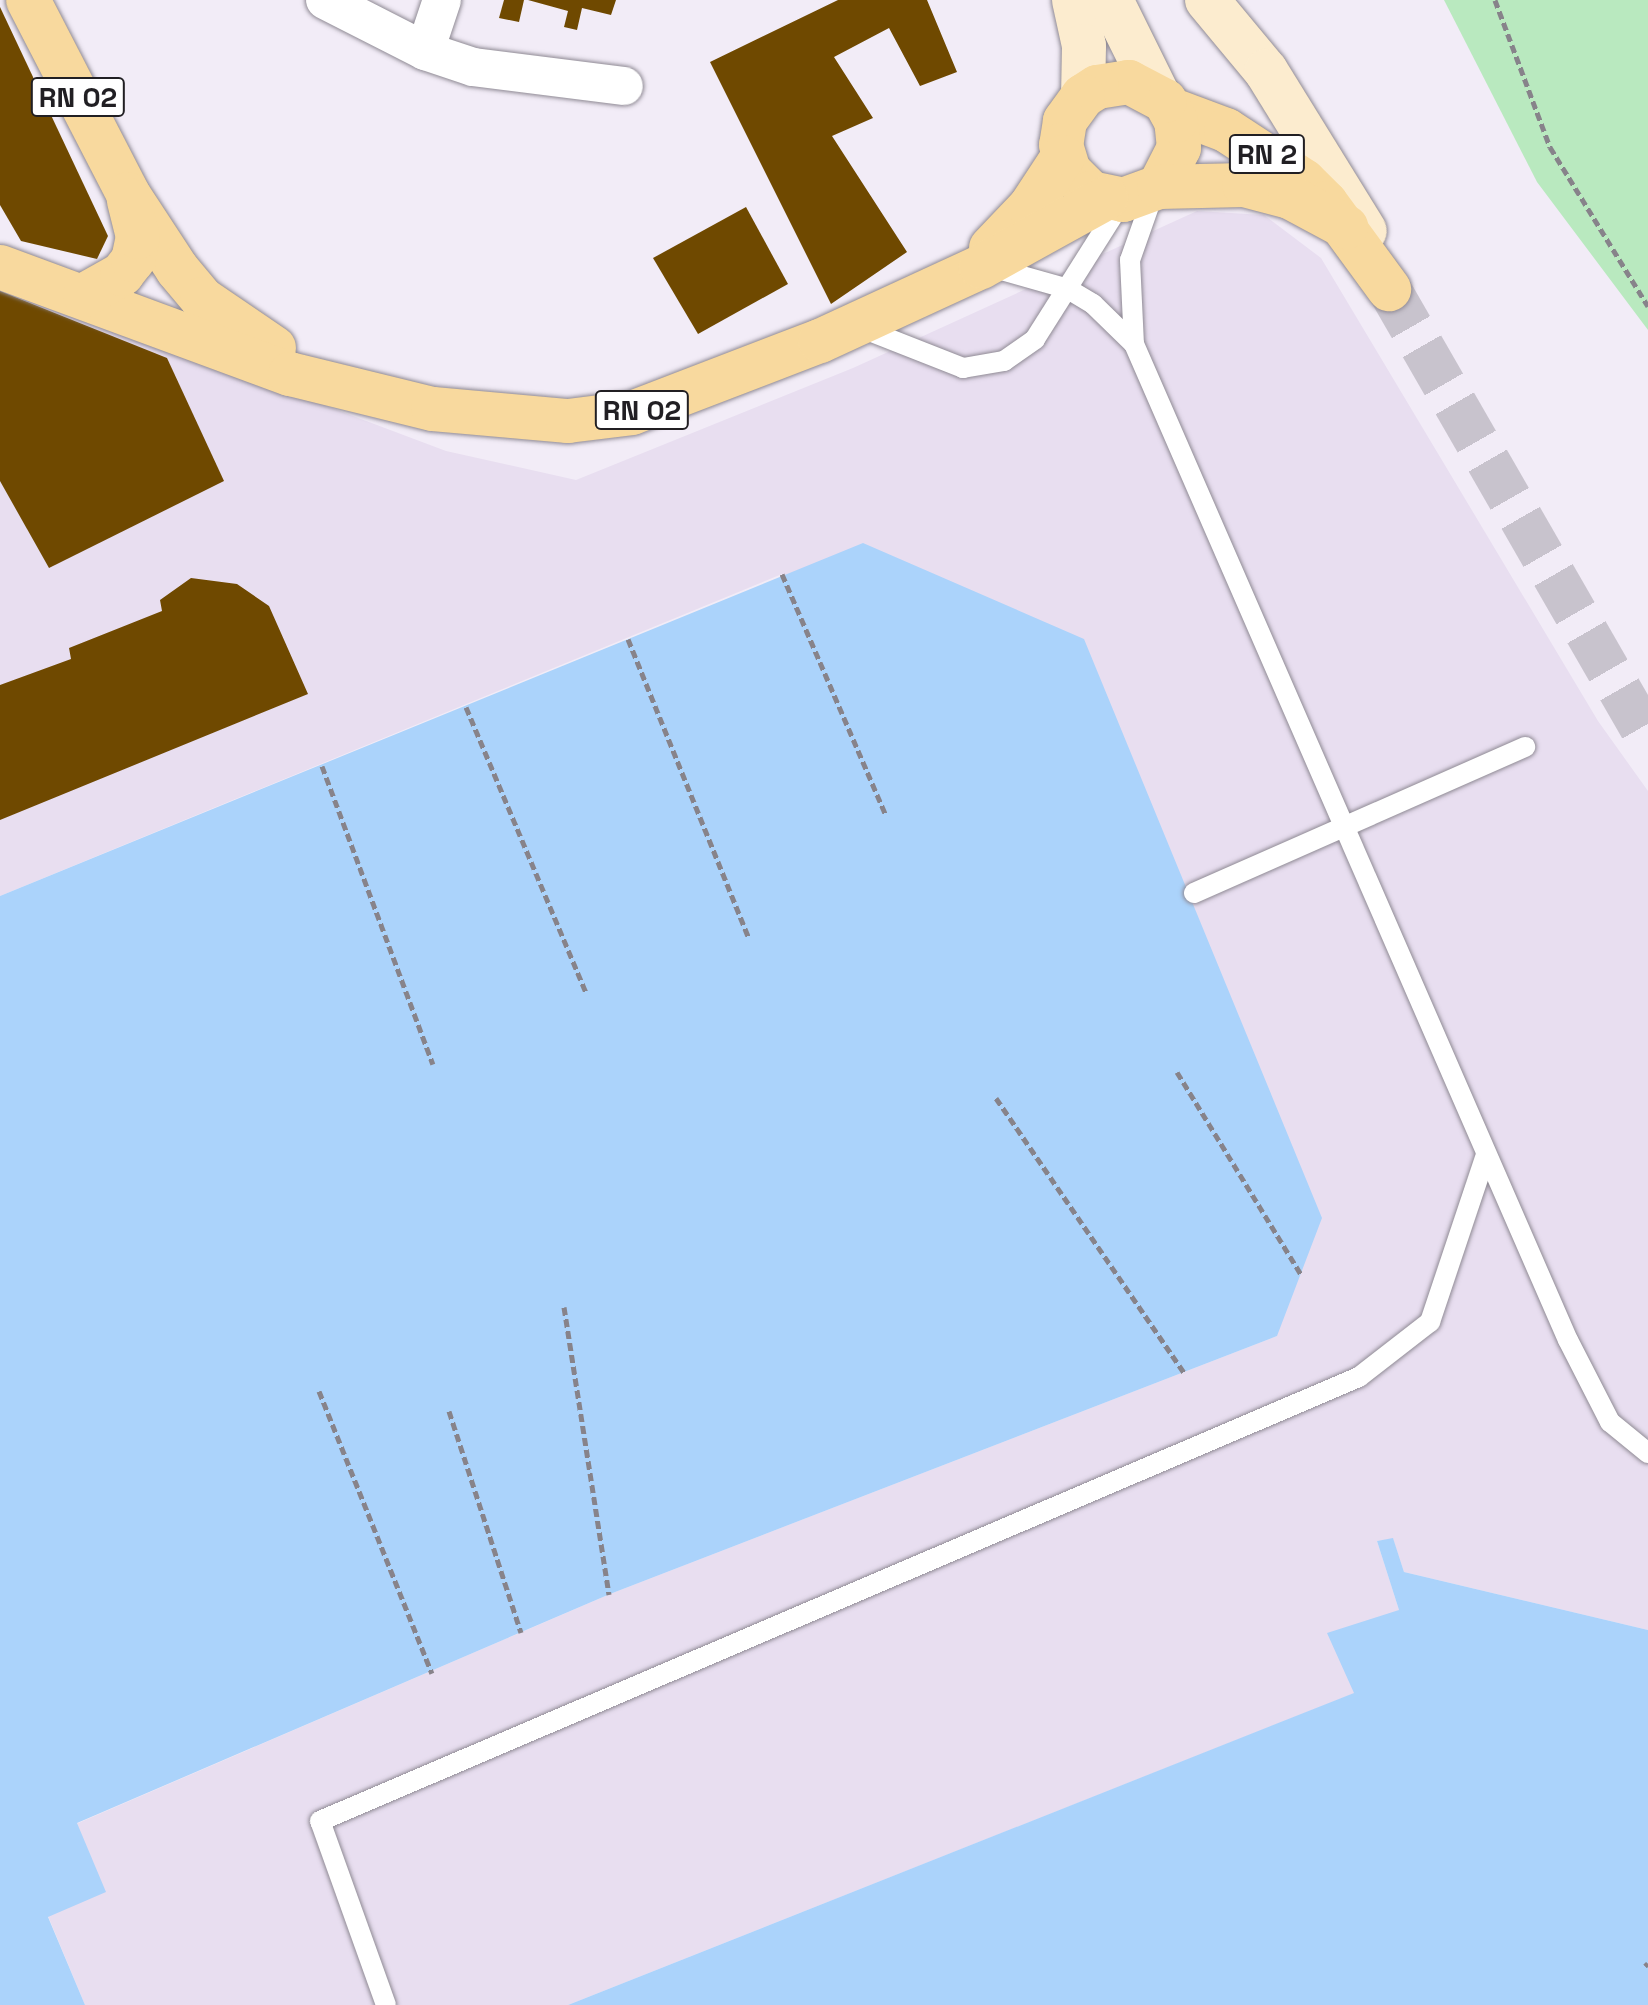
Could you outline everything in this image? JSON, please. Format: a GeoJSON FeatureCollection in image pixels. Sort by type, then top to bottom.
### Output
{"type":"FeatureCollection","features":[{"type":"Feature","properties":{"kind":"main road","name":"RN 02"},"geometry":{"type":"LineString","coordinates":[[28,0],[128,194],[202,299],[324,378]]}},
{"type":"Feature","properties":{"kind":"main road"},"geometry":{"type":"LineString","coordinates":[[1074,0],[1084,46],[1083,96]]}},
{"type":"Feature","properties":{"kind":"main road"},"geometry":{"type":"LineString","coordinates":[[1111,0],[1164,102],[1179,148],[1136,193],[1079,183],[1063,157],[1065,121],[1083,96],[1121,82],[1164,102]]}},
{"type":"Feature","properties":{"kind":"main road","name":"RN 2"},"geometry":{"type":"LineString","coordinates":[[1164,102],[1226,130],[1266,153],[1304,181],[1346,227],[1389,289],[1373,244],[1295,116],[1207,0]]}},
{"type":"Feature","properties":{"kind":"main road","name":"RN 02"},"geometry":{"type":"LineString","coordinates":[[941,285],[1010,229],[1063,157]]}},
{"type":"Feature","properties":{"kind":"main road","name":"RN 2"},"geometry":{"type":"LineString","coordinates":[[1136,193],[1221,184],[1268,190],[1346,227]]}},
{"type":"Feature","properties":{"kind":"main road","name":"RN 02"},"geometry":{"type":"LineString","coordinates":[[0,267],[85,295],[290,374],[324,378],[433,409],[510,420],[568,421],[632,413],[671,401],[856,325],[1136,193]]}},
{"type":"Feature","properties":{"kind":"main road"},"geometry":{"type":"LineString","coordinates":[[85,295],[122,274],[133,260],[138,237],[128,194]]}},
{"type":"Feature","properties":{"kind":"street"},"geometry":{"type":"LineString","coordinates":[[325,0],[425,51],[473,67],[624,86]]}},
{"type":"Feature","properties":{"kind":"street"},"geometry":{"type":"LineString","coordinates":[[425,51],[442,0]]}},
{"type":"Feature","properties":{"kind":"lane"},"geometry":{"type":"LineString","coordinates":[[856,325],[963,368],[1004,361],[1035,339],[1136,193]]}},
{"type":"Feature","properties":{"kind":"lane"},"geometry":{"type":"LineString","coordinates":[[1136,193],[1130,260],[1134,344],[1485,1158],[1610,1422],[1648,1453]]}},
{"type":"Feature","properties":{"kind":"lane"},"geometry":{"type":"LineString","coordinates":[[981,267],[1017,271],[1068,289],[1093,304],[1134,344]]}},
{"type":"Feature","properties":{"kind":"lane"},"geometry":{"type":"LineString","coordinates":[[1194,893],[1525,747]]}},
{"type":"Feature","properties":{"kind":"lane"},"geometry":{"type":"LineString","coordinates":[[386,2005],[320,1821],[1359,1377],[1430,1322],[1485,1158]]}},
{"type":"Feature","properties":{"kind":"path"},"geometry":{"type":"LineString","coordinates":[[1495,0],[1550,147],[1648,306]]}},
{"type":"Feature","properties":{"kind":"path"},"geometry":{"type":"LineString","coordinates":[[782,574],[886,815]]}},
{"type":"Feature","properties":{"kind":"path"},"geometry":{"type":"LineString","coordinates":[[628,639],[749,938]]}},
{"type":"Feature","properties":{"kind":"path"},"geometry":{"type":"LineString","coordinates":[[466,707],[586,992]]}},
{"type":"Feature","properties":{"kind":"path"},"geometry":{"type":"LineString","coordinates":[[322,766],[433,1064]]}},
{"type":"Feature","properties":{"kind":"path"},"geometry":{"type":"LineString","coordinates":[[1177,1072],[1301,1274]]}},
{"type":"Feature","properties":{"kind":"path"},"geometry":{"type":"LineString","coordinates":[[996,1098],[1184,1373]]}},
{"type":"Feature","properties":{"kind":"path"},"geometry":{"type":"LineString","coordinates":[[564,1307],[609,1594]]}},
{"type":"Feature","properties":{"kind":"path"},"geometry":{"type":"LineString","coordinates":[[319,1391],[432,1673]]}},
{"type":"Feature","properties":{"kind":"path"},"geometry":{"type":"LineString","coordinates":[[449,1411],[521,1633]]}},
{"type":"Feature","properties":{"kind":"shaded area"},"geometry":{"type":"Polygon","coordinates":[[[1197,211],[1264,215],[1321,258],[1598,721],[1648,791],[1648,1630],[1404,1572],[1393,1539],[1377,1541],[1399,1610],[1355,1693],[568,2005],[85,2005],[48,1916],[76,1824],[610,1594],[1277,1336],[782,574],[0,896],[0,283],[446,451],[576,480],[853,368],[1197,211]]]}},
{"type":"Feature","properties":{"kind":"green space"},"geometry":{"type":"Polygon","coordinates":[[[1444,0],[1648,0],[1648,330],[1537,182],[1444,0]]]}},
{"type":"Feature","properties":{"kind":"water"},"geometry":{"type":"Polygon","coordinates":[[[863,543],[1084,639],[1322,1218],[1277,1336],[610,1594],[77,1823],[106,1892],[48,1917],[85,2005],[0,2005],[0,896],[863,543]]]}},
{"type":"Feature","properties":{"kind":"water"},"geometry":{"type":"Polygon","coordinates":[[[1393,1538],[1404,1572],[1648,1630],[1648,2005],[568,2005],[1354,1693],[1327,1633],[1399,1610],[1377,1541],[1393,1538]]]}},
{"type":"Feature","properties":{"kind":"building"},"geometry":{"type":"Polygon","coordinates":[[[504,0],[524,0],[519,22],[499,18],[504,0]]]}},
{"type":"Feature","properties":{"kind":"building"},"geometry":{"type":"Polygon","coordinates":[[[528,0],[616,0],[611,15],[582,8],[577,30],[564,27],[568,11],[528,0]]]}},
{"type":"Feature","properties":{"kind":"building"},"geometry":{"type":"Polygon","coordinates":[[[838,0],[927,0],[957,72],[920,86],[889,28],[834,57],[873,118],[832,136],[907,252],[831,304],[710,62],[838,0]]]}},
{"type":"Feature","properties":{"kind":"building"},"geometry":{"type":"Polygon","coordinates":[[[0,7],[108,236],[97,259],[21,241],[0,205],[0,7]]]}},
{"type":"Feature","properties":{"kind":"building"},"geometry":{"type":"Polygon","coordinates":[[[746,207],[788,284],[698,334],[653,258],[746,207]]]}},
{"type":"Feature","properties":{"kind":"building"},"geometry":{"type":"Polygon","coordinates":[[[0,291],[167,358],[224,481],[49,568],[0,481],[0,291]]]}},
{"type":"Feature","properties":{"kind":"building"},"geometry":{"type":"Polygon","coordinates":[[[191,578],[237,584],[269,606],[308,694],[0,820],[0,685],[71,659],[69,648],[162,611],[160,600],[191,578]]]}},
{"type":"Feature","properties":{"kind":"tunnel"},"geometry":{"type":"LineString","coordinates":[[1389,289],[1648,739]]}}]}
